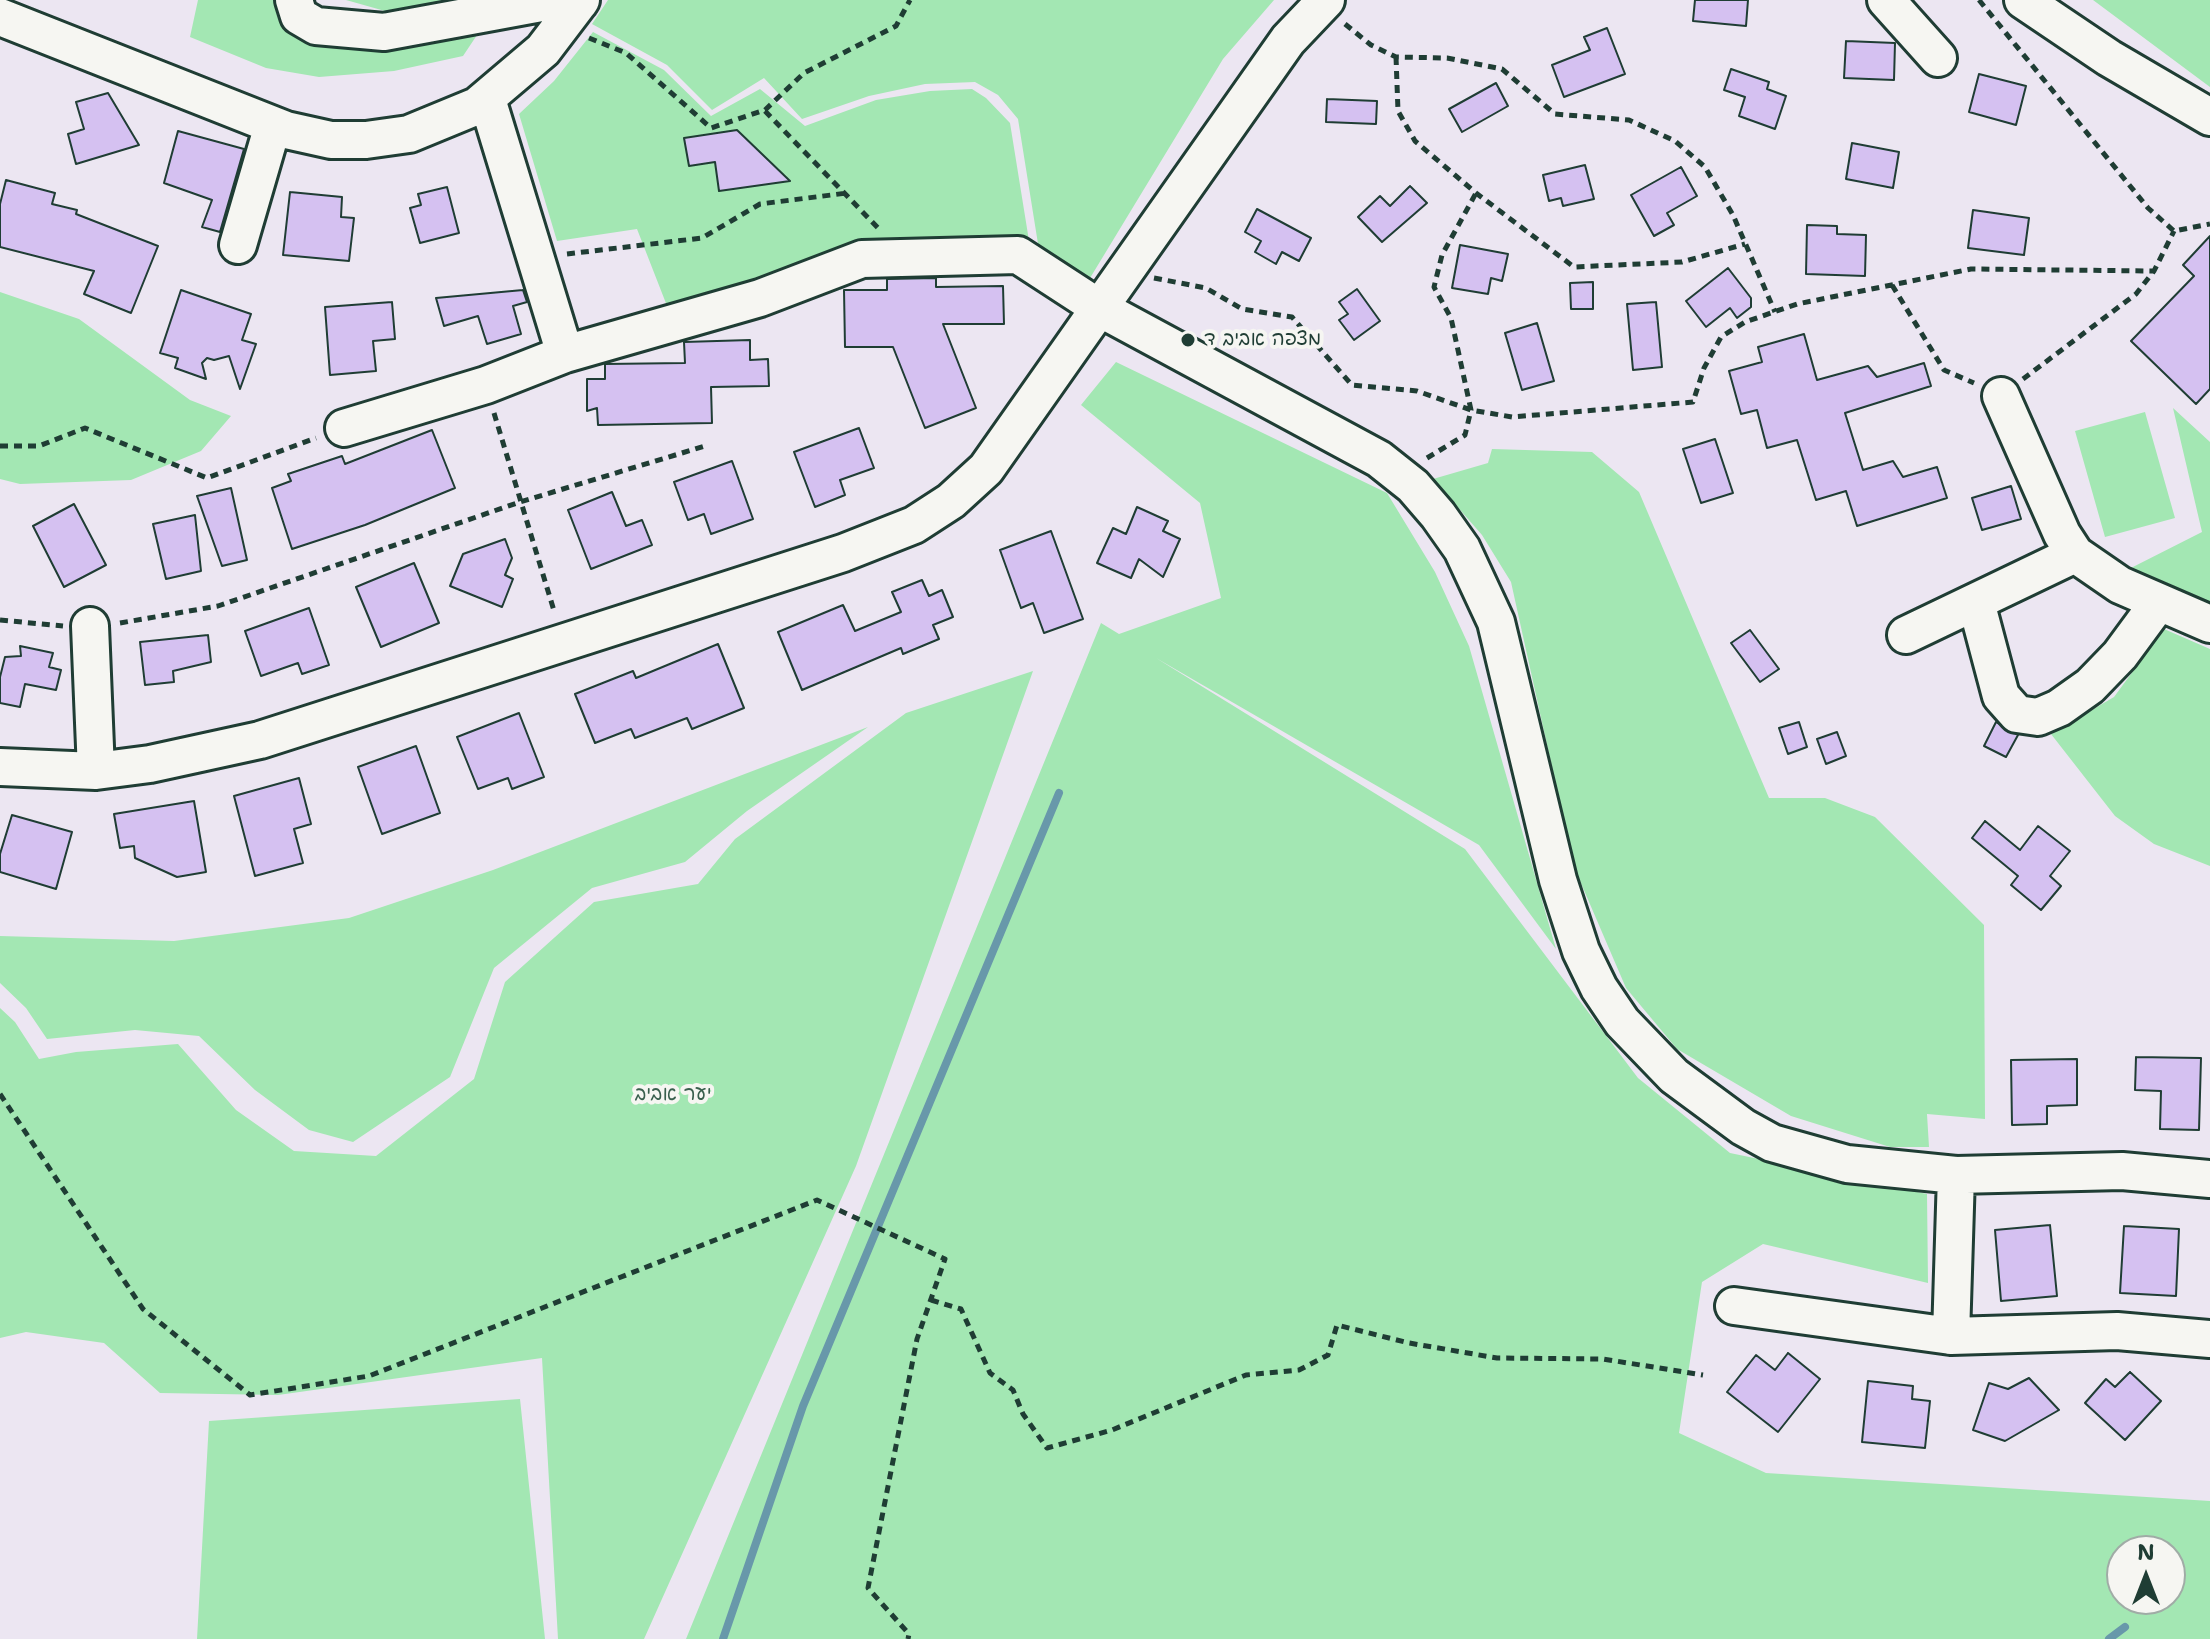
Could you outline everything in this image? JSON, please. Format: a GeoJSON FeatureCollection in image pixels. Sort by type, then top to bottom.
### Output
{"type":"FeatureCollection","features":[{"type":"Feature","properties":{"kind":"street"},"geometry":{"type":"LineString","coordinates":[[0,17],[273,125],[331,140],[366,140],[409,134],[452,119],[487,99],[543,50],[574,10],[541,3],[384,32],[316,26],[299,16],[294,0]]}},
{"type":"Feature","properties":{"kind":"street"},"geometry":{"type":"LineString","coordinates":[[1886,0],[1938,58]]}},
{"type":"Feature","properties":{"kind":"street"},"geometry":{"type":"LineString","coordinates":[[2023,0],[2109,58],[2210,117]]}},
{"type":"Feature","properties":{"kind":"street"},"geometry":{"type":"LineString","coordinates":[[0,767],[96,771],[150,764],[260,740],[843,553],[914,525],[951,501],[986,469],[1288,40],[1323,2]]}},
{"type":"Feature","properties":{"kind":"street"},"geometry":{"type":"LineString","coordinates":[[487,99],[565,354]]}},
{"type":"Feature","properties":{"kind":"street"},"geometry":{"type":"LineString","coordinates":[[238,245],[273,125]]}},
{"type":"Feature","properties":{"kind":"street"},"geometry":{"type":"LineString","coordinates":[[344,428],[486,385],[565,354],[760,298],[862,259],[1018,255],[1101,309],[1341,437],[1399,475],[1438,515],[1481,584],[1508,662],[1568,917],[1599,988],[1622,1022],[1674,1076],[1743,1127],[1772,1143],[1847,1164],[1956,1175],[2122,1171],[2210,1179]]}},
{"type":"Feature","properties":{"kind":"street"},"geometry":{"type":"LineString","coordinates":[[2001,396],[2062,534],[2075,554],[2120,585],[2210,624]]}},
{"type":"Feature","properties":{"kind":"street"},"geometry":{"type":"LineString","coordinates":[[1906,635],[2075,554]]}},
{"type":"Feature","properties":{"kind":"street"},"geometry":{"type":"LineString","coordinates":[[1976,602],[2001,696],[2017,714],[2038,717],[2059,708],[2090,686],[2120,655],[2159,602]]}},
{"type":"Feature","properties":{"kind":"street"},"geometry":{"type":"LineString","coordinates":[[90,626],[96,771]]}},
{"type":"Feature","properties":{"kind":"street"},"geometry":{"type":"LineString","coordinates":[[1951,1336],[1956,1175]]}},
{"type":"Feature","properties":{"kind":"street"},"geometry":{"type":"LineString","coordinates":[[1734,1306],[1951,1336],[2117,1331],[2210,1339]]}},
{"type":"Feature","properties":{"kind":"path"},"geometry":{"type":"LineString","coordinates":[[574,10],[711,128],[765,110],[804,73],[896,26],[910,0]]}},
{"type":"Feature","properties":{"kind":"path"},"geometry":{"type":"LineString","coordinates":[[1979,0],[2148,208],[2174,231]]}},
{"type":"Feature","properties":{"kind":"path"},"geometry":{"type":"LineString","coordinates":[[1323,2],[1371,45],[1396,57],[1447,58],[1502,69],[1555,114],[1629,120],[1675,141],[1705,167],[1745,244],[1775,312]]}},
{"type":"Feature","properties":{"kind":"path"},"geometry":{"type":"LineString","coordinates":[[1396,57],[1398,111],[1415,141],[1476,193],[1574,267],[1682,262],[1745,244]]}},
{"type":"Feature","properties":{"kind":"path"},"geometry":{"type":"LineString","coordinates":[[765,110],[882,232],[882,259]]}},
{"type":"Feature","properties":{"kind":"path"},"geometry":{"type":"LineString","coordinates":[[535,258],[702,238],[760,204],[847,193]]}},
{"type":"Feature","properties":{"kind":"path"},"geometry":{"type":"LineString","coordinates":[[1399,475],[1465,435],[1471,410],[1451,318],[1434,287],[1442,255],[1476,193]]}},
{"type":"Feature","properties":{"kind":"path"},"geometry":{"type":"LineString","coordinates":[[2174,231],[2210,224]]}},
{"type":"Feature","properties":{"kind":"path"},"geometry":{"type":"LineString","coordinates":[[1892,285],[1944,370],[2001,396],[2136,294],[2154,271],[2174,231]]}},
{"type":"Feature","properties":{"kind":"path"},"geometry":{"type":"LineString","coordinates":[[1126,273],[1206,288],[1242,309],[1292,317],[1352,385],[1417,391],[1471,410],[1512,417],[1693,402],[1704,368],[1721,337],[1745,322],[1797,304],[1971,269],[2154,271]]}},
{"type":"Feature","properties":{"kind":"path"},"geometry":{"type":"LineString","coordinates":[[486,385],[564,642]]}},
{"type":"Feature","properties":{"kind":"path"},"geometry":{"type":"LineString","coordinates":[[0,446],[39,446],[85,428],[207,478],[344,428]]}},
{"type":"Feature","properties":{"kind":"path"},"geometry":{"type":"LineString","coordinates":[[0,620],[90,626],[218,606],[520,502],[705,446]]}},
{"type":"Feature","properties":{"kind":"path"},"geometry":{"type":"LineString","coordinates":[[0,1094],[143,1309],[250,1395],[369,1376],[817,1200],[945,1259],[917,1339],[868,1588],[909,1634],[908,1639]]}},
{"type":"Feature","properties":{"kind":"path"},"geometry":{"type":"LineString","coordinates":[[931,1300],[961,1309],[990,1373],[1013,1390],[1023,1414],[1047,1448],[1112,1430],[1246,1375],[1299,1370],[1328,1355],[1337,1325],[1409,1343],[1497,1358],[1603,1359],[1703,1375]]}},
{"type":"Feature","properties":{"kind":"green space"},"geometry":{"type":"Polygon","coordinates":[[[198,0],[276,0],[280,18],[312,40],[479,32],[463,56],[394,71],[319,77],[266,68],[190,37],[198,0]]]}},
{"type":"Feature","properties":{"kind":"green space"},"geometry":{"type":"Polygon","coordinates":[[[346,0],[464,0],[392,13],[346,0]]]}},
{"type":"Feature","properties":{"kind":"green space"},"geometry":{"type":"Polygon","coordinates":[[[608,0],[1274,0],[1223,59],[1087,283],[1039,250],[1018,119],[998,95],[975,82],[925,84],[869,96],[802,119],[764,78],[712,110],[667,65],[592,24],[608,0]]]}},
{"type":"Feature","properties":{"kind":"green space"},"geometry":{"type":"Polygon","coordinates":[[[2093,0],[2210,0],[2210,87],[2093,0]]]}},
{"type":"Feature","properties":{"kind":"green space"},"geometry":{"type":"Polygon","coordinates":[[[593,32],[664,70],[711,116],[760,89],[805,126],[876,100],[930,91],[972,89],[986,98],[1010,123],[1030,247],[669,311],[637,229],[557,241],[519,114],[554,81],[593,32]]]}},
{"type":"Feature","properties":{"kind":"green space"},"geometry":{"type":"Polygon","coordinates":[[[0,292],[79,319],[190,400],[231,416],[201,451],[131,480],[20,484],[0,479],[0,292]]]}},
{"type":"Feature","properties":{"kind":"green space"},"geometry":{"type":"Polygon","coordinates":[[[1116,362],[1387,493],[1435,572],[1469,646],[1556,949],[1479,845],[1156,658],[1465,849],[1638,1078],[1730,1153],[1927,1194],[1928,1283],[1763,1244],[1702,1282],[1679,1433],[1766,1473],[2210,1501],[2210,1639],[686,1639],[1101,623],[1119,634],[1221,598],[1200,503],[1081,405],[1116,362]]]}},
{"type":"Feature","properties":{"kind":"green space"},"geometry":{"type":"Polygon","coordinates":[[[2173,408],[2210,442],[2210,609],[2123,572],[2202,532],[2173,408]]]}},
{"type":"Feature","properties":{"kind":"green space"},"geometry":{"type":"Polygon","coordinates":[[[2145,412],[2175,518],[2105,537],[2075,431],[2145,412]]]}},
{"type":"Feature","properties":{"kind":"green space"},"geometry":{"type":"Polygon","coordinates":[[[1492,449],[1592,452],[1639,492],[1769,798],[1825,798],[1875,817],[1984,925],[1985,1119],[1927,1114],[1929,1147],[1890,1147],[1791,1116],[1677,1049],[1626,988],[1574,867],[1511,582],[1482,535],[1433,479],[1488,463],[1492,449]]]}},
{"type":"Feature","properties":{"kind":"green space"},"geometry":{"type":"Polygon","coordinates":[[[2164,629],[2210,649],[2210,866],[2154,844],[2115,816],[2051,734],[2114,697],[2164,629]]]}},
{"type":"Feature","properties":{"kind":"green space","name":"יער אביב"},"geometry":{"type":"Polygon","coordinates":[[[1033,671],[856,1166],[644,1639],[558,1639],[542,1358],[278,1395],[160,1393],[104,1343],[26,1332],[0,1338],[0,1008],[15,1022],[39,1059],[76,1052],[178,1044],[236,1110],[294,1151],[376,1156],[474,1079],[505,982],[594,902],[698,884],[735,839],[906,713],[1033,671]]]}},
{"type":"Feature","properties":{"kind":"green space"},"geometry":{"type":"Polygon","coordinates":[[[868,727],[747,811],[685,862],[592,888],[494,968],[450,1077],[353,1142],[309,1130],[255,1090],[199,1036],[135,1030],[47,1039],[26,1008],[0,983],[0,936],[174,941],[349,918],[493,870],[868,727]]]}},
{"type":"Feature","properties":{"kind":"green space"},"geometry":{"type":"Polygon","coordinates":[[[520,1399],[545,1639],[197,1639],[209,1421],[520,1399]]]}},
{"type":"Feature","properties":{"kind":"building"},"geometry":{"type":"Polygon","coordinates":[[[1695,0],[1748,0],[1746,26],[1693,21],[1695,0]]]}},
{"type":"Feature","properties":{"kind":"building"},"geometry":{"type":"Polygon","coordinates":[[[1607,28],[1625,74],[1564,97],[1552,65],[1590,50],[1584,37],[1607,28]]]}},
{"type":"Feature","properties":{"kind":"building"},"geometry":{"type":"Polygon","coordinates":[[[1846,41],[1895,43],[1894,80],[1844,78],[1846,41]]]}},
{"type":"Feature","properties":{"kind":"building"},"geometry":{"type":"Polygon","coordinates":[[[1731,69],[1769,82],[1767,89],[1786,96],[1775,129],[1739,116],[1745,97],[1724,90],[1731,69]]]}},
{"type":"Feature","properties":{"kind":"building"},"geometry":{"type":"Polygon","coordinates":[[[1979,74],[2026,86],[2016,125],[1969,112],[1979,74]]]}},
{"type":"Feature","properties":{"kind":"building"},"geometry":{"type":"Polygon","coordinates":[[[1496,83],[1508,106],[1462,132],[1449,109],[1496,83]]]}},
{"type":"Feature","properties":{"kind":"building"},"geometry":{"type":"Polygon","coordinates":[[[108,93],[139,145],[76,164],[68,134],[84,129],[76,102],[108,93]]]}},
{"type":"Feature","properties":{"kind":"building"},"geometry":{"type":"Polygon","coordinates":[[[1327,99],[1377,101],[1376,124],[1326,122],[1327,99]]]}},
{"type":"Feature","properties":{"kind":"building"},"geometry":{"type":"Polygon","coordinates":[[[737,130],[790,181],[719,191],[715,162],[689,166],[684,138],[737,130]]]}},
{"type":"Feature","properties":{"kind":"building"},"geometry":{"type":"Polygon","coordinates":[[[178,131],[244,149],[220,232],[202,227],[212,200],[164,183],[178,131]]]}},
{"type":"Feature","properties":{"kind":"building"},"geometry":{"type":"Polygon","coordinates":[[[1852,143],[1899,152],[1893,188],[1846,179],[1852,143]]]}},
{"type":"Feature","properties":{"kind":"building"},"geometry":{"type":"Polygon","coordinates":[[[1585,165],[1594,199],[1563,206],[1561,198],[1549,201],[1543,175],[1585,165]]]}},
{"type":"Feature","properties":{"kind":"building"},"geometry":{"type":"Polygon","coordinates":[[[1681,167],[1697,196],[1667,213],[1674,225],[1654,236],[1631,195],[1681,167]]]}},
{"type":"Feature","properties":{"kind":"building"},"geometry":{"type":"Polygon","coordinates":[[[6,180],[55,193],[52,204],[77,210],[76,214],[158,246],[131,313],[84,294],[94,271],[0,247],[0,204],[6,180]]]}},
{"type":"Feature","properties":{"kind":"building"},"geometry":{"type":"Polygon","coordinates":[[[1410,186],[1427,203],[1382,242],[1358,217],[1380,196],[1390,206],[1410,186]]]}},
{"type":"Feature","properties":{"kind":"building"},"geometry":{"type":"Polygon","coordinates":[[[447,187],[459,233],[420,243],[410,208],[421,205],[418,194],[447,187]]]}},
{"type":"Feature","properties":{"kind":"building"},"geometry":{"type":"Polygon","coordinates":[[[290,192],[342,197],[341,217],[354,218],[349,261],[283,255],[290,192]]]}},
{"type":"Feature","properties":{"kind":"building"},"geometry":{"type":"Polygon","coordinates":[[[1257,209],[1311,238],[1299,261],[1282,252],[1276,264],[1255,252],[1261,241],[1245,232],[1257,209]]]}},
{"type":"Feature","properties":{"kind":"building"},"geometry":{"type":"Polygon","coordinates":[[[1973,210],[2029,218],[2024,255],[1968,248],[1973,210]]]}},
{"type":"Feature","properties":{"kind":"building"},"geometry":{"type":"Polygon","coordinates":[[[1807,225],[1837,226],[1837,234],[1866,235],[1865,276],[1806,274],[1807,225]]]}},
{"type":"Feature","properties":{"kind":"building"},"geometry":{"type":"Polygon","coordinates":[[[2210,236],[2210,389],[2196,404],[2131,341],[2194,276],[2183,265],[2210,236]]]}},
{"type":"Feature","properties":{"kind":"building"},"geometry":{"type":"Polygon","coordinates":[[[1460,245],[1508,254],[1502,281],[1491,278],[1488,294],[1452,288],[1460,245]]]}},
{"type":"Feature","properties":{"kind":"building"},"geometry":{"type":"Polygon","coordinates":[[[1728,268],[1751,298],[1751,307],[1737,318],[1730,308],[1706,327],[1686,301],[1728,268]]]}},
{"type":"Feature","properties":{"kind":"building"},"geometry":{"type":"Polygon","coordinates":[[[936,278],[936,287],[1003,286],[1004,324],[943,324],[976,408],[925,428],[893,347],[845,347],[844,290],[887,290],[887,279],[936,278]]]}},
{"type":"Feature","properties":{"kind":"building"},"geometry":{"type":"Polygon","coordinates":[[[1593,282],[1593,309],[1571,309],[1570,283],[1593,282]]]}},
{"type":"Feature","properties":{"kind":"building"},"geometry":{"type":"Polygon","coordinates":[[[1357,289],[1380,321],[1354,340],[1339,320],[1348,314],[1339,302],[1357,289]]]}},
{"type":"Feature","properties":{"kind":"building"},"geometry":{"type":"Polygon","coordinates":[[[181,290],[251,314],[242,340],[256,344],[240,389],[229,356],[214,360],[207,358],[202,363],[206,379],[175,368],[178,358],[160,353],[181,290]]]}},
{"type":"Feature","properties":{"kind":"building"},"geometry":{"type":"Polygon","coordinates":[[[523,290],[527,302],[513,306],[521,334],[487,344],[478,316],[444,326],[436,298],[523,290]]]}},
{"type":"Feature","properties":{"kind":"building"},"geometry":{"type":"Polygon","coordinates":[[[392,302],[395,339],[373,341],[376,371],[330,375],[325,307],[392,302]]]}},
{"type":"Feature","properties":{"kind":"building"},"geometry":{"type":"Polygon","coordinates":[[[1656,302],[1662,367],[1633,370],[1627,304],[1656,302]]]}},
{"type":"Feature","properties":{"kind":"building"},"geometry":{"type":"Polygon","coordinates":[[[1537,323],[1554,381],[1522,390],[1505,333],[1537,323]]]}},
{"type":"Feature","properties":{"kind":"building"},"geometry":{"type":"Polygon","coordinates":[[[1804,334],[1817,380],[1868,366],[1877,377],[1924,363],[1931,386],[1845,413],[1863,470],[1893,461],[1903,477],[1937,467],[1947,498],[1857,526],[1846,491],[1816,500],[1797,440],[1767,448],[1757,410],[1741,414],[1729,371],[1762,362],[1758,347],[1804,334]]]}},
{"type":"Feature","properties":{"kind":"building"},"geometry":{"type":"Polygon","coordinates":[[[750,340],[750,360],[768,359],[769,386],[711,387],[712,423],[598,425],[597,408],[587,411],[587,379],[605,379],[605,364],[685,363],[684,342],[750,340]]]}},
{"type":"Feature","properties":{"kind":"building"},"geometry":{"type":"Polygon","coordinates":[[[859,428],[874,468],[840,480],[845,495],[815,507],[794,452],[859,428]]]}},
{"type":"Feature","properties":{"kind":"building"},"geometry":{"type":"Polygon","coordinates":[[[432,430],[455,488],[365,525],[292,549],[272,488],[291,481],[288,474],[342,456],[345,464],[432,430]]]}},
{"type":"Feature","properties":{"kind":"building"},"geometry":{"type":"Polygon","coordinates":[[[1715,439],[1733,493],[1701,503],[1683,449],[1715,439]]]}},
{"type":"Feature","properties":{"kind":"building"},"geometry":{"type":"Polygon","coordinates":[[[732,461],[753,519],[711,534],[704,514],[688,520],[674,482],[732,461]]]}},
{"type":"Feature","properties":{"kind":"building"},"geometry":{"type":"Polygon","coordinates":[[[2011,486],[2021,519],[1982,530],[1972,498],[2011,486]]]}},
{"type":"Feature","properties":{"kind":"building"},"geometry":{"type":"Polygon","coordinates":[[[231,488],[247,560],[222,566],[197,496],[231,488]]]}},
{"type":"Feature","properties":{"kind":"building"},"geometry":{"type":"Polygon","coordinates":[[[612,492],[626,526],[642,520],[652,545],[591,569],[568,510],[612,492]]]}},
{"type":"Feature","properties":{"kind":"building"},"geometry":{"type":"Polygon","coordinates":[[[74,504],[106,565],[64,587],[33,526],[74,504]]]}},
{"type":"Feature","properties":{"kind":"building"},"geometry":{"type":"Polygon","coordinates":[[[1137,507],[1168,521],[1163,531],[1180,539],[1163,577],[1139,559],[1131,578],[1097,563],[1113,528],[1126,534],[1137,507]]]}},
{"type":"Feature","properties":{"kind":"building"},"geometry":{"type":"Polygon","coordinates":[[[195,515],[201,571],[166,579],[153,524],[195,515]]]}},
{"type":"Feature","properties":{"kind":"building"},"geometry":{"type":"Polygon","coordinates":[[[1051,531],[1083,619],[1044,633],[1033,603],[1021,608],[1000,550],[1051,531]]]}},
{"type":"Feature","properties":{"kind":"building"},"geometry":{"type":"Polygon","coordinates":[[[505,539],[512,558],[505,575],[513,579],[502,607],[450,586],[463,554],[505,539]]]}},
{"type":"Feature","properties":{"kind":"building"},"geometry":{"type":"Polygon","coordinates":[[[414,563],[439,623],[381,647],[356,587],[414,563]]]}},
{"type":"Feature","properties":{"kind":"building"},"geometry":{"type":"Polygon","coordinates":[[[922,580],[929,596],[942,590],[953,617],[933,625],[939,639],[903,654],[901,648],[802,690],[778,632],[843,605],[855,631],[901,612],[892,592],[922,580]]]}},
{"type":"Feature","properties":{"kind":"building"},"geometry":{"type":"Polygon","coordinates":[[[309,608],[329,665],[302,674],[298,663],[261,676],[245,631],[309,608]]]}},
{"type":"Feature","properties":{"kind":"building"},"geometry":{"type":"Polygon","coordinates":[[[1750,630],[1779,669],[1760,682],[1731,643],[1750,630]]]}},
{"type":"Feature","properties":{"kind":"building"},"geometry":{"type":"Polygon","coordinates":[[[208,635],[211,662],[173,671],[174,682],[145,685],[140,642],[208,635]]]}},
{"type":"Feature","properties":{"kind":"building"},"geometry":{"type":"Polygon","coordinates":[[[718,644],[744,708],[692,729],[687,718],[635,738],[631,729],[595,743],[575,694],[633,671],[636,678],[718,644]]]}},
{"type":"Feature","properties":{"kind":"building"},"geometry":{"type":"Polygon","coordinates":[[[20,646],[53,653],[49,667],[61,670],[56,690],[25,684],[20,707],[0,703],[0,677],[5,657],[21,656],[20,646]]]}},
{"type":"Feature","properties":{"kind":"building"},"geometry":{"type":"Polygon","coordinates":[[[519,713],[544,777],[512,789],[508,778],[478,789],[457,737],[519,713]]]}},
{"type":"Feature","properties":{"kind":"building"},"geometry":{"type":"Polygon","coordinates":[[[1799,722],[1807,747],[1788,754],[1779,728],[1799,722]]]}},
{"type":"Feature","properties":{"kind":"building"},"geometry":{"type":"Polygon","coordinates":[[[1996,722],[2018,735],[2006,757],[1984,746],[1996,722]]]}},
{"type":"Feature","properties":{"kind":"building"},"geometry":{"type":"Polygon","coordinates":[[[1837,732],[1846,756],[1826,764],[1817,739],[1837,732]]]}},
{"type":"Feature","properties":{"kind":"building"},"geometry":{"type":"Polygon","coordinates":[[[416,746],[440,813],[382,834],[358,767],[416,746]]]}},
{"type":"Feature","properties":{"kind":"building"},"geometry":{"type":"Polygon","coordinates":[[[299,778],[311,824],[294,829],[303,863],[255,876],[234,796],[299,778]]]}},
{"type":"Feature","properties":{"kind":"building"},"geometry":{"type":"Polygon","coordinates":[[[194,801],[206,872],[177,877],[135,858],[134,846],[120,848],[114,814],[194,801]]]}},
{"type":"Feature","properties":{"kind":"building"},"geometry":{"type":"Polygon","coordinates":[[[12,815],[72,832],[56,889],[0,872],[0,854],[12,815]]]}},
{"type":"Feature","properties":{"kind":"building"},"geometry":{"type":"Polygon","coordinates":[[[1985,821],[2020,850],[2038,826],[2070,851],[2050,876],[2061,886],[2041,910],[2011,885],[2018,876],[1972,838],[1985,821]]]}},
{"type":"Feature","properties":{"kind":"building"},"geometry":{"type":"Polygon","coordinates":[[[2136,1057],[2201,1058],[2199,1130],[2160,1129],[2161,1091],[2135,1090],[2136,1057]]]}},
{"type":"Feature","properties":{"kind":"building"},"geometry":{"type":"Polygon","coordinates":[[[2077,1059],[2077,1105],[2047,1106],[2047,1124],[2012,1125],[2011,1060],[2077,1059]]]}},
{"type":"Feature","properties":{"kind":"building"},"geometry":{"type":"Polygon","coordinates":[[[2050,1225],[2057,1296],[2001,1301],[1995,1230],[2050,1225]]]}},
{"type":"Feature","properties":{"kind":"building"},"geometry":{"type":"Polygon","coordinates":[[[2124,1226],[2179,1229],[2176,1296],[2120,1293],[2124,1226]]]}},
{"type":"Feature","properties":{"kind":"building"},"geometry":{"type":"Polygon","coordinates":[[[1788,1353],[1820,1379],[1778,1432],[1727,1392],[1756,1355],[1775,1370],[1788,1353]]]}},
{"type":"Feature","properties":{"kind":"building"},"geometry":{"type":"Polygon","coordinates":[[[2130,1372],[2161,1401],[2125,1440],[2085,1403],[2106,1379],[2115,1387],[2130,1372]]]}},
{"type":"Feature","properties":{"kind":"building"},"geometry":{"type":"Polygon","coordinates":[[[2029,1378],[2059,1410],[2005,1441],[1973,1430],[1989,1383],[2008,1389],[2029,1378]]]}},
{"type":"Feature","properties":{"kind":"building"},"geometry":{"type":"Polygon","coordinates":[[[1868,1381],[1913,1386],[1912,1399],[1930,1401],[1925,1448],[1862,1442],[1868,1381]]]}},
{"type":"Feature","properties":{"kind":"waterway"},"geometry":{"type":"LineString","coordinates":[[723,1639],[803,1406],[1059,793]]}},
{"type":"Feature","properties":{"kind":"waterway"},"geometry":{"type":"LineString","coordinates":[[2109,1639],[2125,1627]]}},
{"type":"Feature","properties":{"kind":"place","name":"מצפה אביב ד"},"geometry":{"type":"Point","coordinates":[1188,340]}}]}
